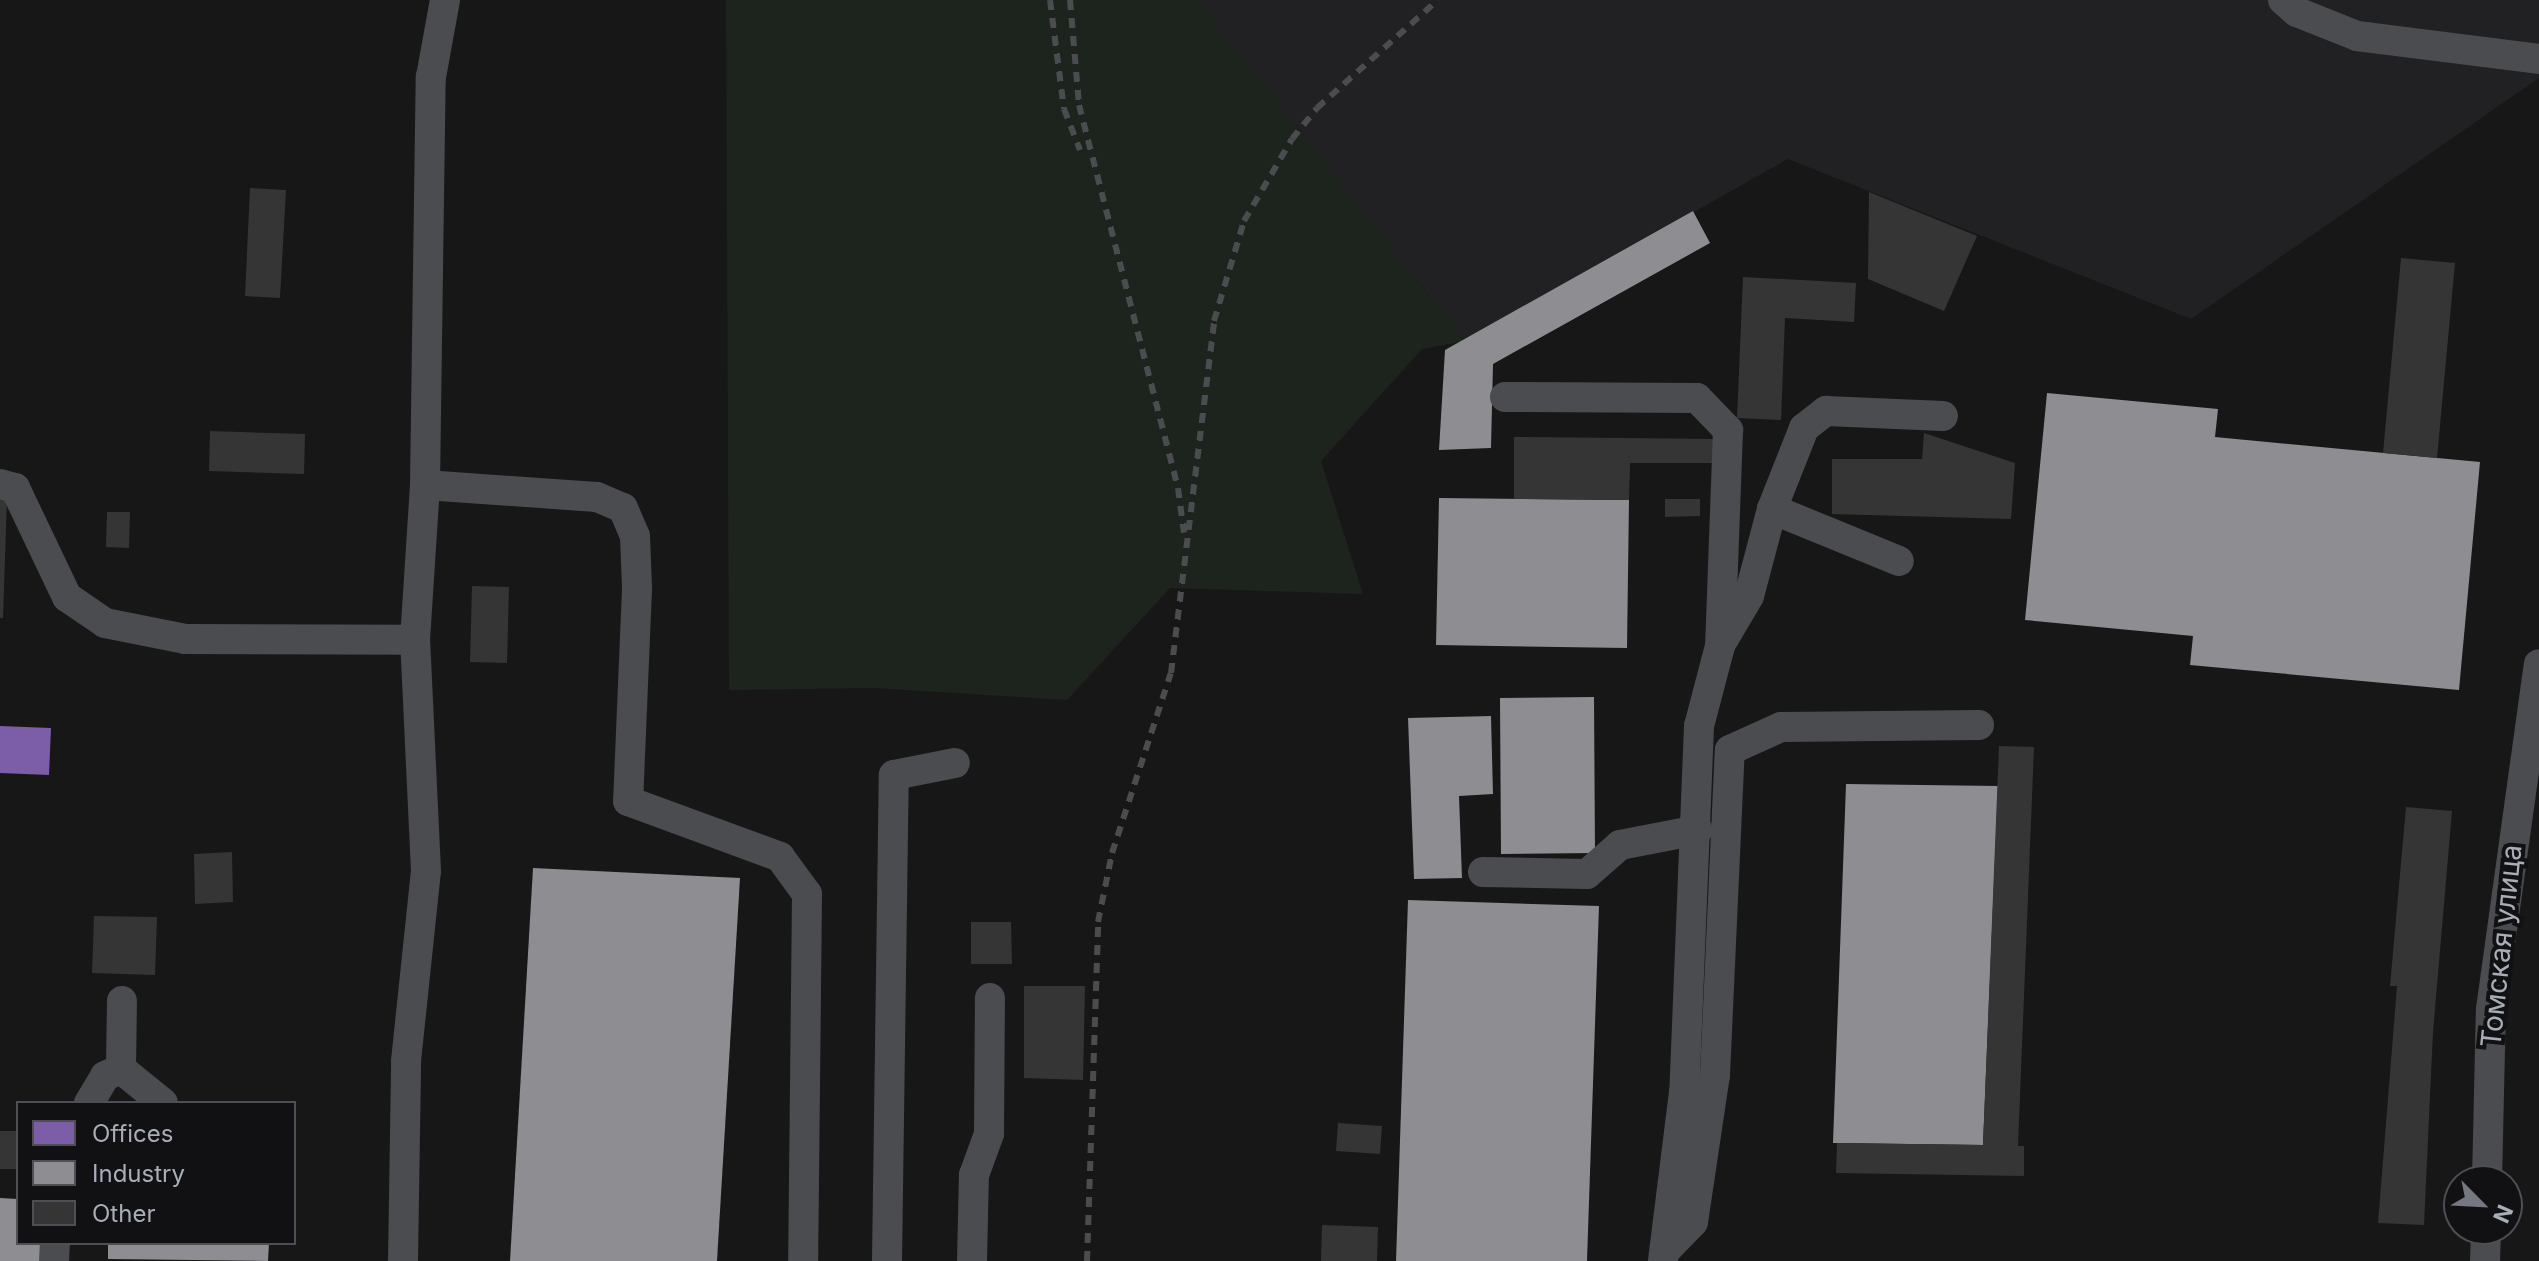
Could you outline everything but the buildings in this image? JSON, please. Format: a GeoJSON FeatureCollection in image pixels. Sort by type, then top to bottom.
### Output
{"type":"FeatureCollection","features":[{"type":"Feature","properties":{"kind":"street"},"geometry":{"type":"LineString","coordinates":[[403,1261],[406,1061],[426,871],[415,640],[425,485],[431,77],[445,0]]}},
{"type":"Feature","properties":{"kind":"street"},"geometry":{"type":"LineString","coordinates":[[2283,0],[2297,12],[2357,36],[2539,59]]}},
{"type":"Feature","properties":{"kind":"street"},"geometry":{"type":"LineString","coordinates":[[1505,397],[1697,398],[1728,430],[1720,646],[1699,726],[1698,830],[1684,1092],[1664,1256]]}},
{"type":"Feature","properties":{"kind":"street"},"geometry":{"type":"LineString","coordinates":[[1720,646],[1749,596],[1772,509],[1804,428],[1826,411],[1943,416]]}},
{"type":"Feature","properties":{"kind":"street"},"geometry":{"type":"LineString","coordinates":[[0,484],[15,488],[67,597],[105,623],[185,639],[415,640]]}},
{"type":"Feature","properties":{"kind":"street"},"geometry":{"type":"LineString","coordinates":[[425,485],[597,497],[623,508],[635,536],[637,589],[628,801],[780,857],[807,894],[803,1261]]}},
{"type":"Feature","properties":{"kind":"street"},"geometry":{"type":"LineString","coordinates":[[1772,509],[1899,561]]}},
{"type":"Feature","properties":{"kind":"street","name":"Томская улица"},"geometry":{"type":"LineString","coordinates":[[2487,1165],[2491,1009],[2539,664]]}},
{"type":"Feature","properties":{"kind":"street"},"geometry":{"type":"LineString","coordinates":[[1664,1256],[1693,1222],[1715,1075],[1730,750],[1781,727],[1979,725]]}},
{"type":"Feature","properties":{"kind":"street"},"geometry":{"type":"LineString","coordinates":[[887,1261],[894,775],[955,763]]}},
{"type":"Feature","properties":{"kind":"street"},"geometry":{"type":"LineString","coordinates":[[1483,872],[1587,874],[1620,845],[1698,830]]}},
{"type":"Feature","properties":{"kind":"street"},"geometry":{"type":"LineString","coordinates":[[972,1261],[974,1175],[989,1134],[990,998]]}},
{"type":"Feature","properties":{"kind":"street"},"geometry":{"type":"LineString","coordinates":[[121,1069],[122,1001]]}},
{"type":"Feature","properties":{"kind":"street"},"geometry":{"type":"LineString","coordinates":[[90,1101],[105,1076],[121,1069]]}},
{"type":"Feature","properties":{"kind":"street"},"geometry":{"type":"LineString","coordinates":[[121,1069],[161,1101]]}},
{"type":"Feature","properties":{"kind":"shaded area"},"geometry":{"type":"Polygon","coordinates":[[[726,0],[1198,0],[1465,341],[1422,349],[1321,461],[1363,594],[1170,588],[1067,700],[874,688],[729,690],[726,0]]]}},
{"type":"Feature","properties":{"kind":"shaded area"},"geometry":{"type":"Polygon","coordinates":[[[1198,0],[2539,0],[2539,78],[2191,319],[1788,159],[1465,341],[1198,0]]]}},
{"type":"Feature","properties":{"kind":"railway"},"geometry":{"type":"LineString","coordinates":[[1050,0],[1064,109],[1080,150]]}},
{"type":"Feature","properties":{"kind":"railway"},"geometry":{"type":"LineString","coordinates":[[1070,0],[1079,105],[1178,488],[1184,533]]}},
{"type":"Feature","properties":{"kind":"railway"},"geometry":{"type":"LineString","coordinates":[[1087,1261],[1098,922],[1112,853],[1171,673],[1214,321],[1244,221],[1292,139],[1317,108],[1438,0]]}}]}
